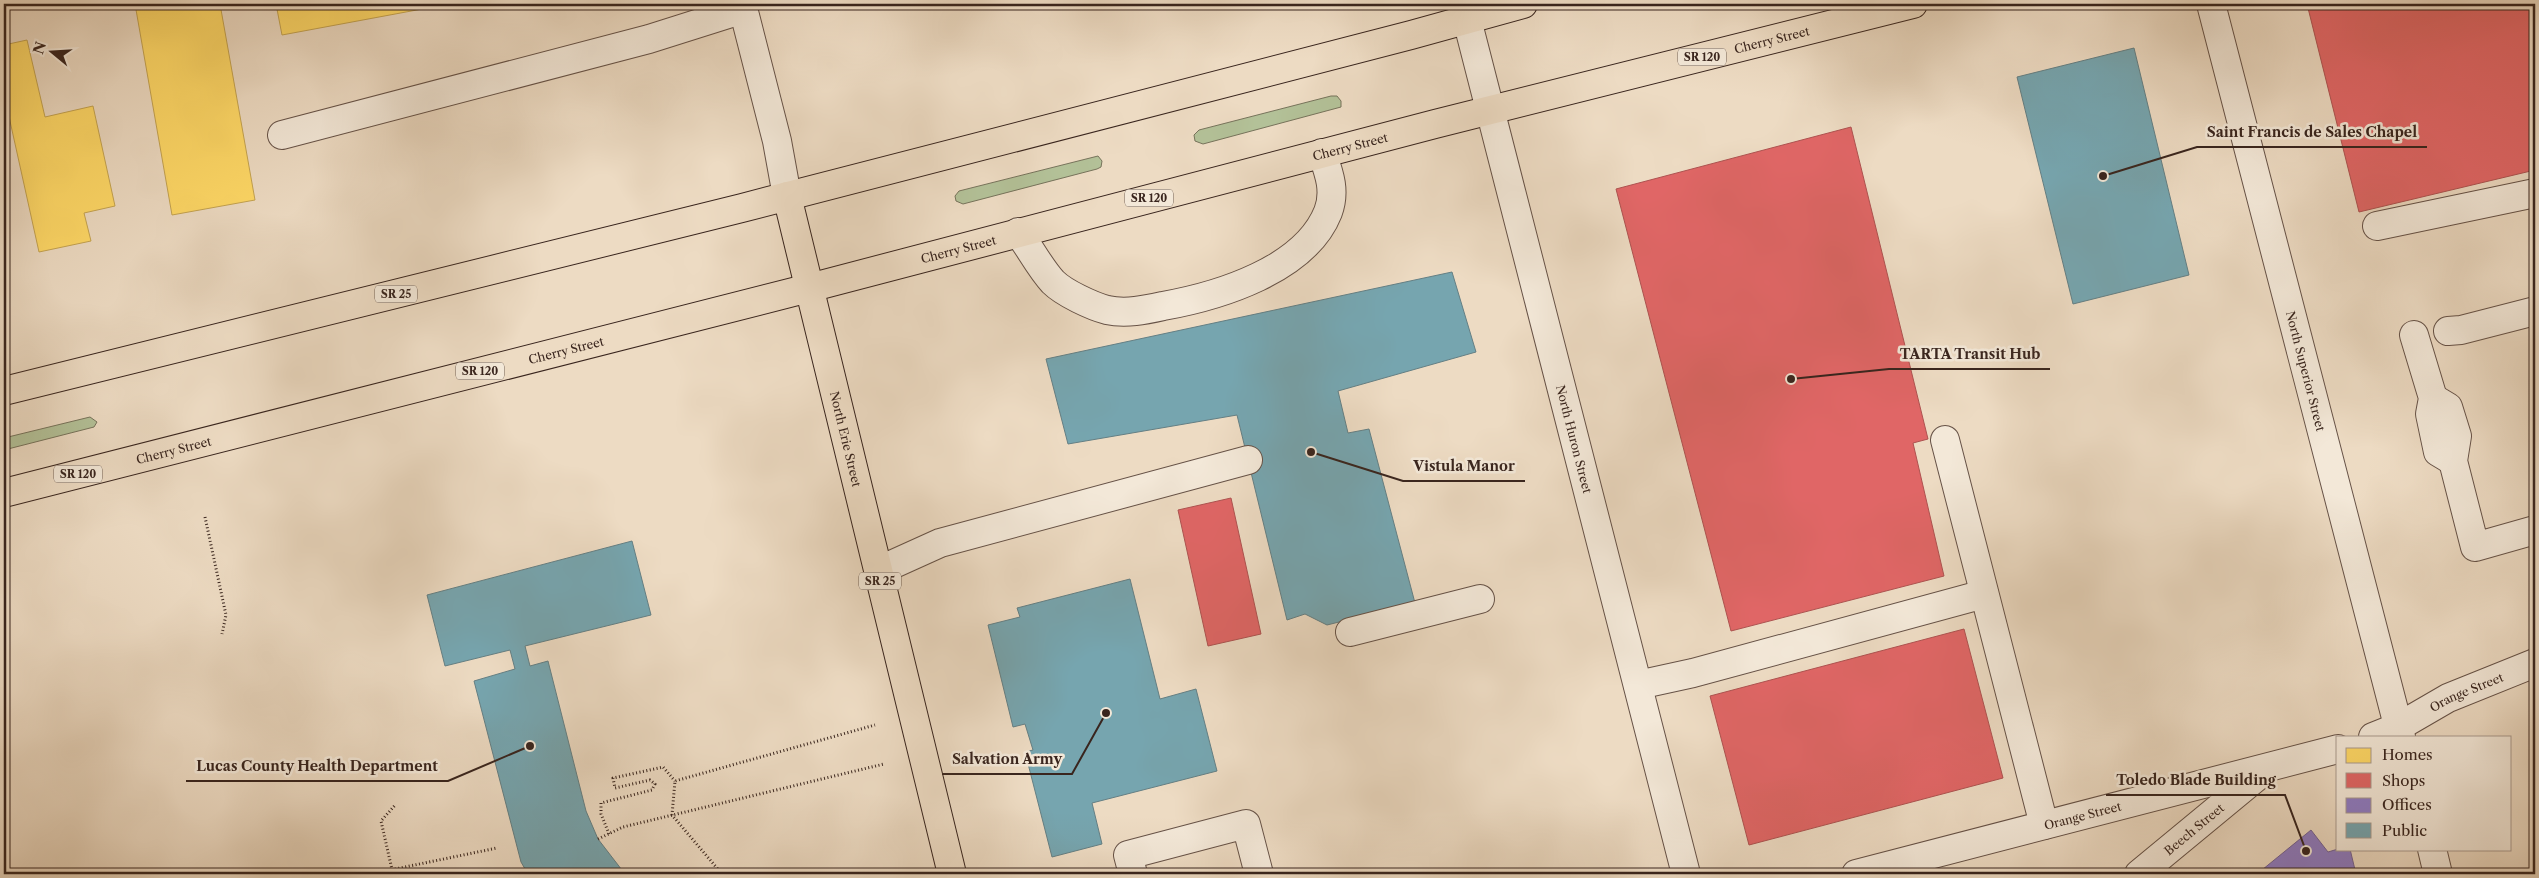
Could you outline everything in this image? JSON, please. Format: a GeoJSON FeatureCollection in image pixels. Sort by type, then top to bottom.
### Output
{"type":"FeatureCollection","features":[{"type":"Feature","properties":{"kind":"main road"},"geometry":{"type":"LineString","coordinates":[[788,196],[1465,12],[1523,4]]}},
{"type":"Feature","properties":{"kind":"main road","name":"Cherry Street"},"geometry":{"type":"LineString","coordinates":[[4,493],[808,288],[1322,153],[1913,4]]}},
{"type":"Feature","properties":{"kind":"main road","name":"North Erie Street"},"geometry":{"type":"LineString","coordinates":[[788,196],[808,288],[952,874]]}},
{"type":"Feature","properties":{"kind":"main road","name":"SR 25"},"geometry":{"type":"LineString","coordinates":[[4,391],[788,196]]}},
{"type":"Feature","properties":{"kind":"street","name":"North Superior Street"},"geometry":{"type":"LineString","coordinates":[[2211,4],[2400,732]]}},
{"type":"Feature","properties":{"kind":"street"},"geometry":{"type":"LineString","coordinates":[[282,135],[649,39],[743,6]]}},
{"type":"Feature","properties":{"kind":"street","name":"North Erie Street"},"geometry":{"type":"LineString","coordinates":[[743,6],[777,142],[788,196]]}},
{"type":"Feature","properties":{"kind":"street","name":"North Huron Street"},"geometry":{"type":"LineString","coordinates":[[1465,12],[1686,874]]}},
{"type":"Feature","properties":{"kind":"street"},"geometry":{"type":"LineString","coordinates":[[1018,232],[1054,283],[1082,300],[1107,310],[1130,312],[1203,299],[1246,282],[1284,262],[1312,238],[1328,211],[1333,186],[1322,153]]}},
{"type":"Feature","properties":{"kind":"street"},"geometry":{"type":"LineString","coordinates":[[2377,226],[2535,193]]}},
{"type":"Feature","properties":{"kind":"street"},"geometry":{"type":"LineString","coordinates":[[2448,331],[2461,330],[2535,311]]}},
{"type":"Feature","properties":{"kind":"street"},"geometry":{"type":"LineString","coordinates":[[2414,335],[2433,398],[2448,407],[2457,436],[2453,461],[2475,546],[2535,530]]}},
{"type":"Feature","properties":{"kind":"street"},"geometry":{"type":"LineString","coordinates":[[1945,440],[2044,824]]}},
{"type":"Feature","properties":{"kind":"street"},"geometry":{"type":"LineString","coordinates":[[878,572],[940,543],[1248,460]]}},
{"type":"Feature","properties":{"kind":"street"},"geometry":{"type":"LineString","coordinates":[[1638,685],[1693,673],[1984,594]]}},
{"type":"Feature","properties":{"kind":"street"},"geometry":{"type":"LineString","coordinates":[[1350,632],[1480,599]]}},
{"type":"Feature","properties":{"kind":"street","name":"Orange Street"},"geometry":{"type":"LineString","coordinates":[[2378,736],[2400,732],[2448,698],[2535,663]]}},
{"type":"Feature","properties":{"kind":"street","name":"Orange Street"},"geometry":{"type":"LineString","coordinates":[[1856,874],[2271,764],[2336,749]]}},
{"type":"Feature","properties":{"kind":"street","name":"Beech Street"},"geometry":{"type":"LineString","coordinates":[[2139,874],[2271,764]]}},
{"type":"Feature","properties":{"kind":"street"},"geometry":{"type":"LineString","coordinates":[[1133,874],[1128,855],[1246,824],[1259,874]]}},
{"type":"Feature","properties":{"kind":"street"},"geometry":{"type":"LineString","coordinates":[[2432,850],[2438,874]]}},
{"type":"Feature","properties":{"kind":"path"},"geometry":{"type":"LineString","coordinates":[[205,517],[226,615],[222,634]]}},
{"type":"Feature","properties":{"kind":"path"},"geometry":{"type":"LineString","coordinates":[[675,781],[875,725]]}},
{"type":"Feature","properties":{"kind":"path"},"geometry":{"type":"LineString","coordinates":[[598,839],[623,827],[884,764]]}},
{"type":"Feature","properties":{"kind":"path"},"geometry":{"type":"LineString","coordinates":[[609,834],[601,814],[601,803],[652,790],[655,784],[650,780],[615,788],[613,778],[662,767],[675,781],[672,815],[722,874]]}},
{"type":"Feature","properties":{"kind":"path"},"geometry":{"type":"LineString","coordinates":[[393,872],[381,821],[396,804]]}},
{"type":"Feature","properties":{"kind":"path"},"geometry":{"type":"LineString","coordinates":[[371,874],[393,872],[497,848]]}},
{"type":"Feature","properties":{"kind":"green space"},"geometry":{"type":"Polygon","coordinates":[[[1337,96],[1341,101],[1341,107],[1203,144],[1195,141],[1194,135],[1199,130],[1337,96]]]}},
{"type":"Feature","properties":{"kind":"green space"},"geometry":{"type":"Polygon","coordinates":[[[1098,156],[1102,161],[1101,167],[1097,169],[963,204],[956,201],[955,196],[959,191],[1098,156]]]}},
{"type":"Feature","properties":{"kind":"green space"},"geometry":{"type":"Polygon","coordinates":[[[90,417],[97,422],[94,427],[4,450],[4,438],[90,417]]]}},
{"type":"Feature","properties":{"kind":"building: Homes"},"geometry":{"type":"Polygon","coordinates":[[[135,4],[220,4],[255,200],[172,215],[135,4]]]}},
{"type":"Feature","properties":{"kind":"building: Homes"},"geometry":{"type":"Polygon","coordinates":[[[276,4],[449,4],[282,35],[276,4]]]}},
{"type":"Feature","properties":{"kind":"building: Homes"},"geometry":{"type":"Polygon","coordinates":[[[27,40],[45,117],[93,106],[115,206],[84,213],[91,241],[39,252],[4,94],[4,45],[27,40]]]}},
{"type":"Feature","properties":{"kind":"building: Shops"},"geometry":{"type":"Polygon","coordinates":[[[2307,4],[2535,4],[2535,170],[2359,212],[2307,4]]]}},
{"type":"Feature","properties":{"kind":"building: Shops"},"geometry":{"type":"Polygon","coordinates":[[[1851,127],[1928,439],[1913,443],[1944,576],[1731,631],[1616,189],[1851,127]]]}},
{"type":"Feature","properties":{"kind":"building: Shops"},"geometry":{"type":"Polygon","coordinates":[[[1231,498],[1261,634],[1208,646],[1178,510],[1231,498]]]}},
{"type":"Feature","properties":{"kind":"building: Shops"},"geometry":{"type":"Polygon","coordinates":[[[1964,629],[2003,778],[1749,845],[1710,696],[1964,629]]]}},
{"type":"Feature","properties":{"kind":"building: Offices"},"geometry":{"type":"Polygon","coordinates":[[[2311,830],[2328,852],[2336,850],[2350,850],[2356,874],[2257,874],[2311,830]]]}},
{"type":"Feature","properties":{"kind":"building: Public"},"geometry":{"type":"Polygon","coordinates":[[[2134,48],[2189,275],[2073,304],[2017,77],[2134,48]]]}},
{"type":"Feature","properties":{"kind":"building: Public"},"geometry":{"type":"Polygon","coordinates":[[[1452,272],[1476,352],[1338,391],[1348,433],[1369,429],[1415,603],[1327,625],[1305,614],[1287,620],[1237,415],[1068,444],[1046,359],[1452,272]]]}},
{"type":"Feature","properties":{"kind":"building: Public"},"geometry":{"type":"Polygon","coordinates":[[[632,541],[651,615],[525,646],[530,666],[548,661],[586,811],[598,839],[625,874],[528,874],[521,862],[474,681],[515,669],[510,650],[445,666],[427,595],[632,541]]]}},
{"type":"Feature","properties":{"kind":"building: Public"},"geometry":{"type":"Polygon","coordinates":[[[1130,579],[1160,699],[1196,689],[1217,771],[1092,803],[1102,844],[1052,857],[1025,752],[1033,750],[1025,724],[1013,727],[988,625],[1020,617],[1017,608],[1130,579]]]}},
{"type":"Feature","properties":{"kind":"place","name":"Saint Francis de Sales Chapel"},"geometry":{"type":"Point","coordinates":[2103,176]}},
{"type":"Feature","properties":{"kind":"place","name":"TARTA Transit Hub"},"geometry":{"type":"Point","coordinates":[1791,379]}},
{"type":"Feature","properties":{"kind":"place","name":"Vistula Manor"},"geometry":{"type":"Point","coordinates":[1311,452]}},
{"type":"Feature","properties":{"kind":"place","name":"Salvation Army"},"geometry":{"type":"Point","coordinates":[1106,713]}},
{"type":"Feature","properties":{"kind":"place","name":"Lucas County Health Department"},"geometry":{"type":"Point","coordinates":[530,746]}},
{"type":"Feature","properties":{"kind":"place","name":"Toledo Blade Building"},"geometry":{"type":"Point","coordinates":[2306,851]}}]}
